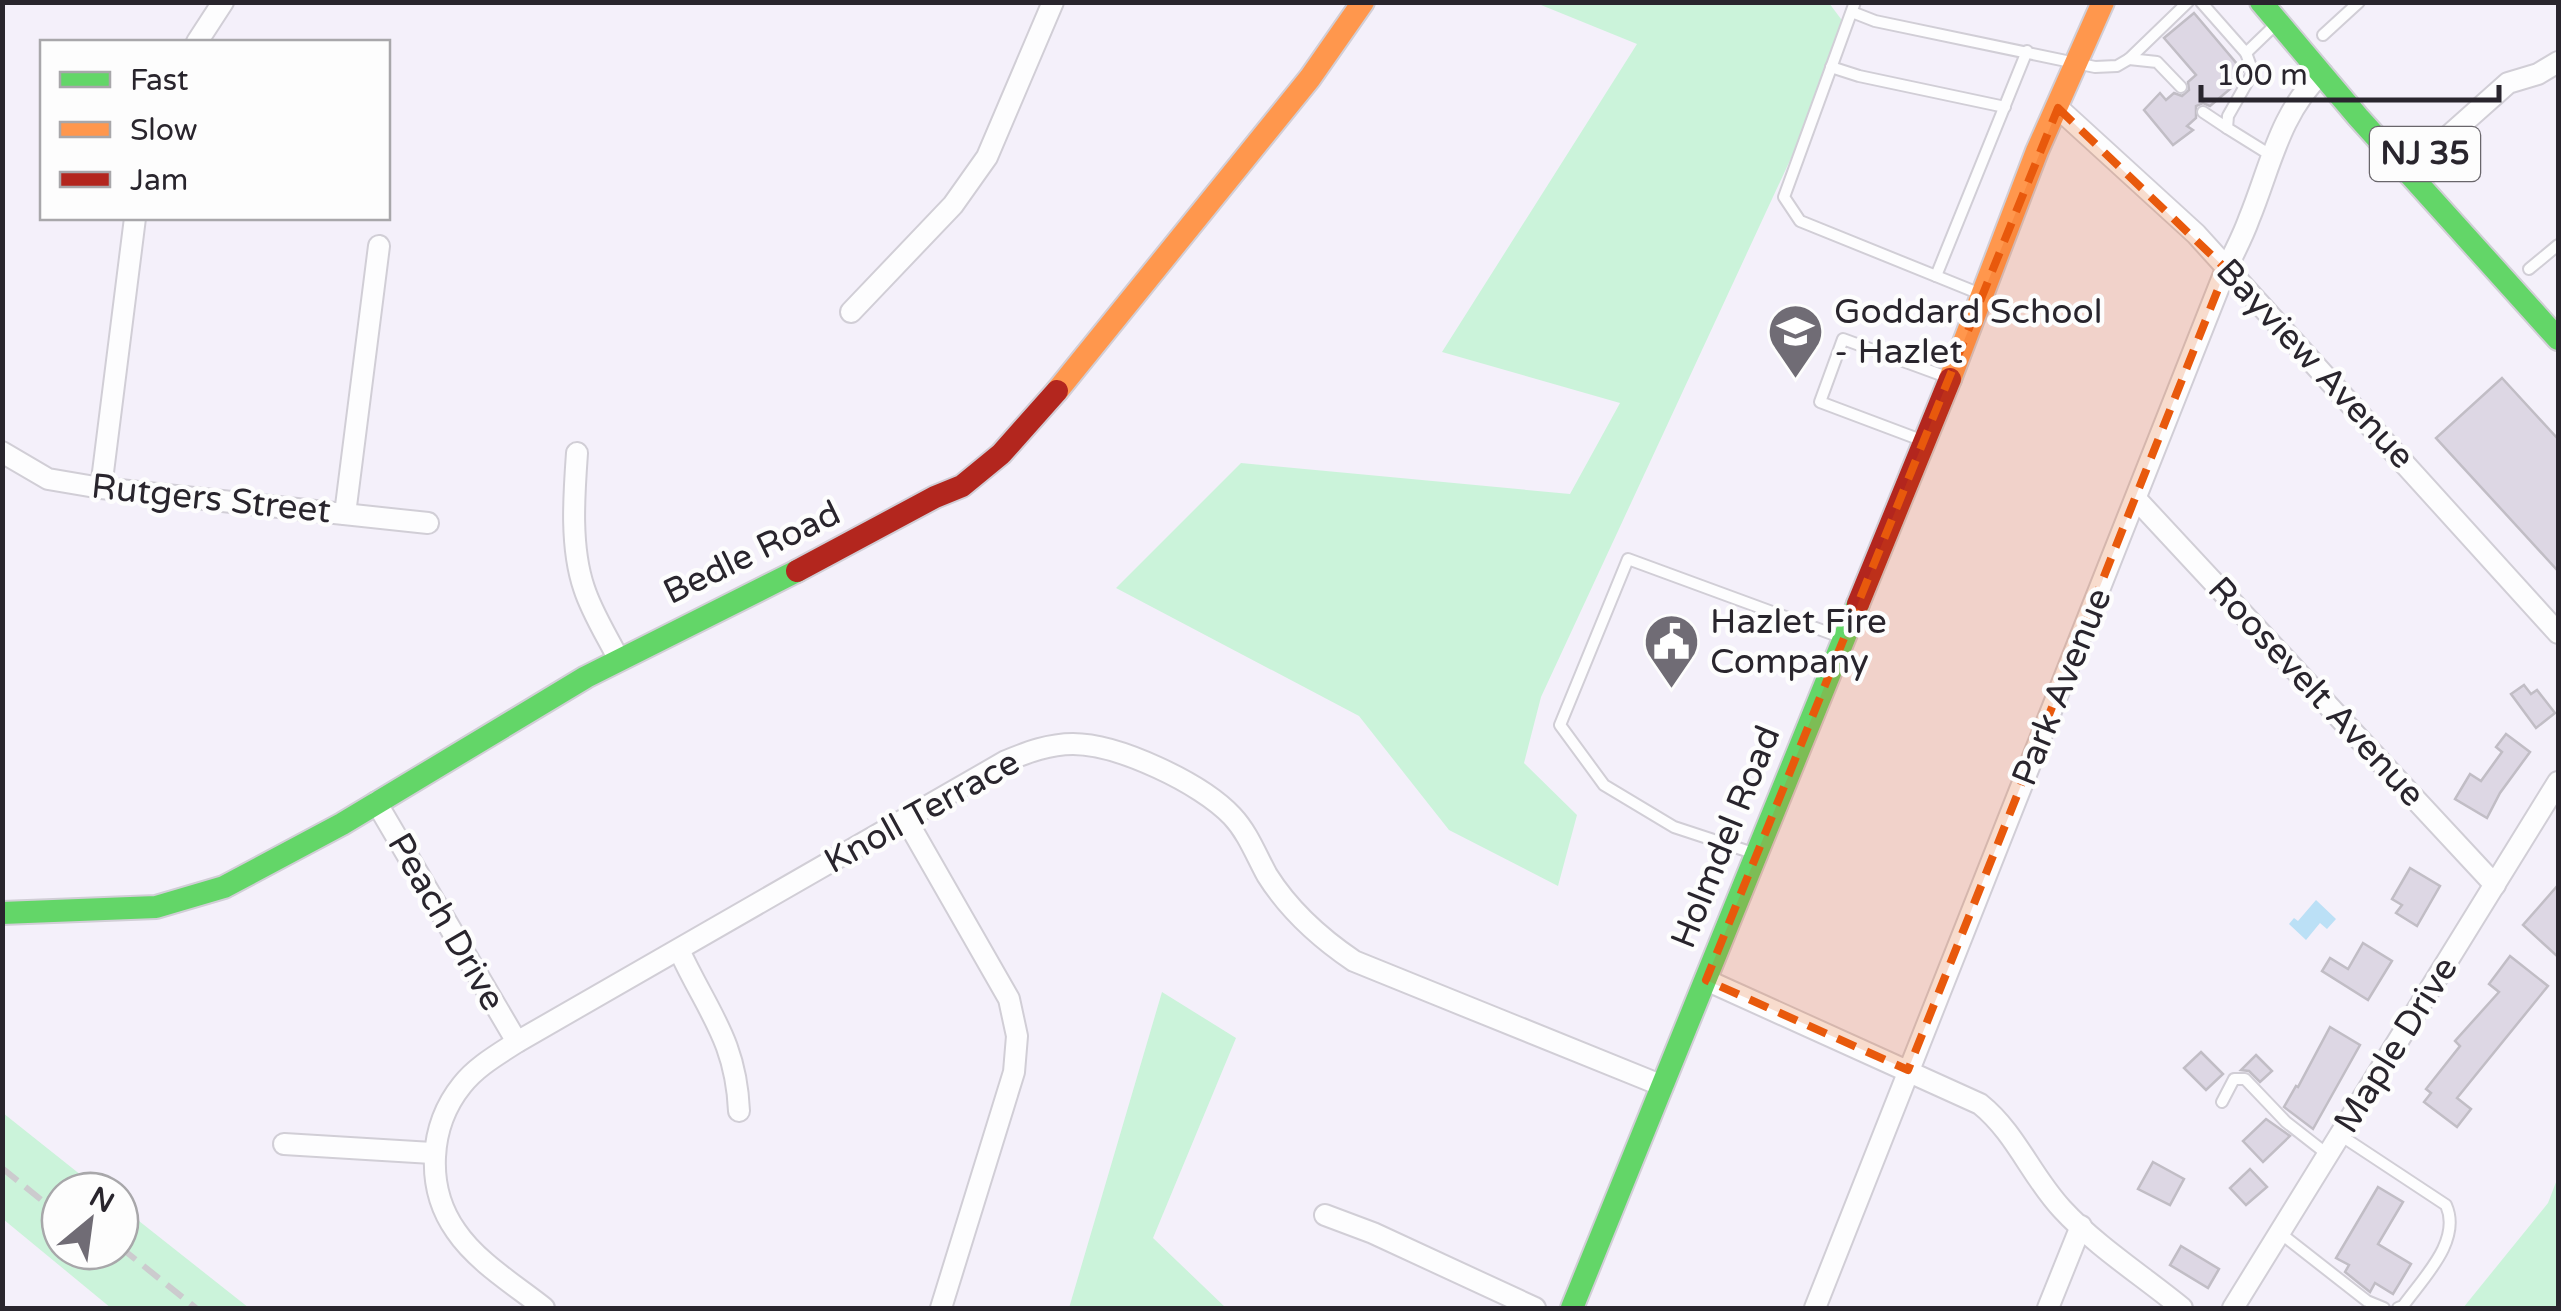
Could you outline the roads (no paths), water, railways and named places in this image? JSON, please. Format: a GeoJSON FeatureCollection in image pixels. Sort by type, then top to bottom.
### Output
{"type":"FeatureCollection","features":[{"type":"Feature","properties":{"kind":"main road","name":"Holmdel Road"},"geometry":{"type":"LineString","coordinates":[[1572,1308],[1984,295],[2037,152],[2103,2]]}},
{"type":"Feature","properties":{"kind":"main road","name":"NJ 35"},"geometry":{"type":"LineString","coordinates":[[2262,2],[2558,339]]}},
{"type":"Feature","properties":{"kind":"main road","name":"Bedle Road"},"geometry":{"type":"LineString","coordinates":[[2,913],[156,908],[224,888],[618,660],[864,538],[935,496],[947,494],[998,456],[1034,420],[1300,90],[1359,4]]}},
{"type":"Feature","properties":{"kind":"main road"},"geometry":{"type":"LineString","coordinates":[[2304,14],[2328,42]]}},
{"type":"Feature","properties":{"kind":"main road","name":"NJ 35"},"geometry":{"type":"LineString","coordinates":[[2407,134],[2432,162]]}},
{"type":"Feature","properties":{"kind":"main road"},"geometry":{"type":"LineString","coordinates":[[2523,263],[2548,292]]}},
{"type":"Feature","properties":{"kind":"street"},"geometry":{"type":"LineString","coordinates":[[198,40],[223,2]]}},
{"type":"Feature","properties":{"kind":"street"},"geometry":{"type":"LineString","coordinates":[[852,312],[953,205],[987,158],[1053,2]]}},
{"type":"Feature","properties":{"kind":"street"},"geometry":{"type":"LineString","coordinates":[[2432,162],[2508,82],[2538,74],[2558,62]]}},
{"type":"Feature","properties":{"kind":"street","name":"Park Avenue"},"geometry":{"type":"LineString","coordinates":[[1815,1308],[2272,156],[2297,101],[2322,72]]}},
{"type":"Feature","properties":{"kind":"street","name":"Bayview Avenue"},"geometry":{"type":"LineString","coordinates":[[2058,108],[2196,234],[2558,633]]}},
{"type":"Feature","properties":{"kind":"street"},"geometry":{"type":"LineString","coordinates":[[101,488],[135,220]]}},
{"type":"Feature","properties":{"kind":"street"},"geometry":{"type":"LineString","coordinates":[[345,514],[378,246]]}},
{"type":"Feature","properties":{"kind":"street","name":"Rutgers Street"},"geometry":{"type":"LineString","coordinates":[[2,452],[48,479],[101,488],[428,523]]}},
{"type":"Feature","properties":{"kind":"street"},"geometry":{"type":"LineString","coordinates":[[577,453],[578,566],[590,603],[618,660]]}},
{"type":"Feature","properties":{"kind":"street","name":"Roosevelt Avenue"},"geometry":{"type":"LineString","coordinates":[[2137,500],[2495,885]]}},
{"type":"Feature","properties":{"kind":"street","name":"Knoll Terrace"},"geometry":{"type":"LineString","coordinates":[[432,1153],[450,1104],[462,1084],[517,1042],[1006,761],[1031,750],[1074,744],[1118,753],[1191,786],[1222,806],[1245,832],[1286,902],[1354,961],[1662,1086]]}},
{"type":"Feature","properties":{"kind":"street","name":"Maple Drive"},"geometry":{"type":"LineString","coordinates":[[2233,1308],[2558,782]]}},
{"type":"Feature","properties":{"kind":"street","name":"Peach Drive"},"geometry":{"type":"LineString","coordinates":[[376,802],[517,1042]]}},
{"type":"Feature","properties":{"kind":"street"},"geometry":{"type":"LineString","coordinates":[[906,819],[1003,984],[1016,1022],[1014,1072],[941,1308]]}},
{"type":"Feature","properties":{"kind":"street"},"geometry":{"type":"LineString","coordinates":[[679,950],[730,1050],[738,1076],[739,1111]]}},
{"type":"Feature","properties":{"kind":"street"},"geometry":{"type":"LineString","coordinates":[[1706,980],[1968,1097],[1991,1113],[2010,1134],[2044,1188],[2081,1226],[2182,1308]]}},
{"type":"Feature","properties":{"kind":"street"},"geometry":{"type":"LineString","coordinates":[[284,1144],[432,1153],[439,1191],[457,1233],[544,1308]]}},
{"type":"Feature","properties":{"kind":"street"},"geometry":{"type":"LineString","coordinates":[[1325,1215],[1535,1308]]}},
{"type":"Feature","properties":{"kind":"street"},"geometry":{"type":"LineString","coordinates":[[2048,1308],[2081,1226]]}},
{"type":"Feature","properties":{"kind":"lane"},"geometry":{"type":"LineString","coordinates":[[1984,295],[1800,221],[1784,197],[1854,7],[1875,21],[2062,58],[2078,66],[2117,66],[2188,2]]}},
{"type":"Feature","properties":{"kind":"lane"},"geometry":{"type":"LineString","coordinates":[[2201,2],[2246,53],[2253,72],[2228,116],[2227,128]]}},
{"type":"Feature","properties":{"kind":"lane"},"geometry":{"type":"LineString","coordinates":[[2328,42],[2359,2]]}},
{"type":"Feature","properties":{"kind":"lane"},"geometry":{"type":"LineString","coordinates":[[2246,53],[2279,22]]}},
{"type":"Feature","properties":{"kind":"lane"},"geometry":{"type":"LineString","coordinates":[[1936,276],[2027,52]]}},
{"type":"Feature","properties":{"kind":"lane"},"geometry":{"type":"LineString","coordinates":[[2129,59],[2157,62],[2181,87]]}},
{"type":"Feature","properties":{"kind":"lane"},"geometry":{"type":"LineString","coordinates":[[1832,68],[2005,107]]}},
{"type":"Feature","properties":{"kind":"lane"},"geometry":{"type":"LineString","coordinates":[[2202,112],[2272,156]]}},
{"type":"Feature","properties":{"kind":"lane"},"geometry":{"type":"LineString","coordinates":[[2523,263],[2558,245]]}},
{"type":"Feature","properties":{"kind":"lane"},"geometry":{"type":"LineString","coordinates":[[1924,442],[1820,402],[1843,339],[1950,378]]}},
{"type":"Feature","properties":{"kind":"lane"},"geometry":{"type":"LineString","coordinates":[[1757,855],[1674,828],[1604,785],[1560,725],[1628,560],[1844,639]]}},
{"type":"Feature","properties":{"kind":"lane"},"geometry":{"type":"LineString","coordinates":[[2222,1102],[2234,1079],[2245,1079],[2286,1122],[2328,1154]]}},
{"type":"Feature","properties":{"kind":"lane"},"geometry":{"type":"LineString","coordinates":[[2340,1134],[2446,1205],[2452,1219],[2448,1242],[2398,1308]]}},
{"type":"Feature","properties":{"kind":"lane"},"geometry":{"type":"LineString","coordinates":[[2280,1233],[2367,1301],[2384,1308]]}},
{"type":"Feature","properties":{"kind":"water"},"geometry":{"type":"Polygon","coordinates":[[[2316,900],[2336,919],[2327,929],[2320,923],[2306,940],[2289,924],[2294,918],[2298,921],[2316,900]]]}},
{"type":"Feature","properties":{"kind":"railway"},"geometry":{"type":"LineString","coordinates":[[2,1168],[40,1199]]}},
{"type":"Feature","properties":{"kind":"railway"},"geometry":{"type":"LineString","coordinates":[[140,1263],[196,1308]]}},
{"type":"Feature","properties":{"kind":"place","name":"Goddard School - Hazlet"},"geometry":{"type":"Point","coordinates":[1795,381]}},
{"type":"Feature","properties":{"kind":"place","name":"Hazlet Fire Company"},"geometry":{"type":"Point","coordinates":[1671,691]}}]}
